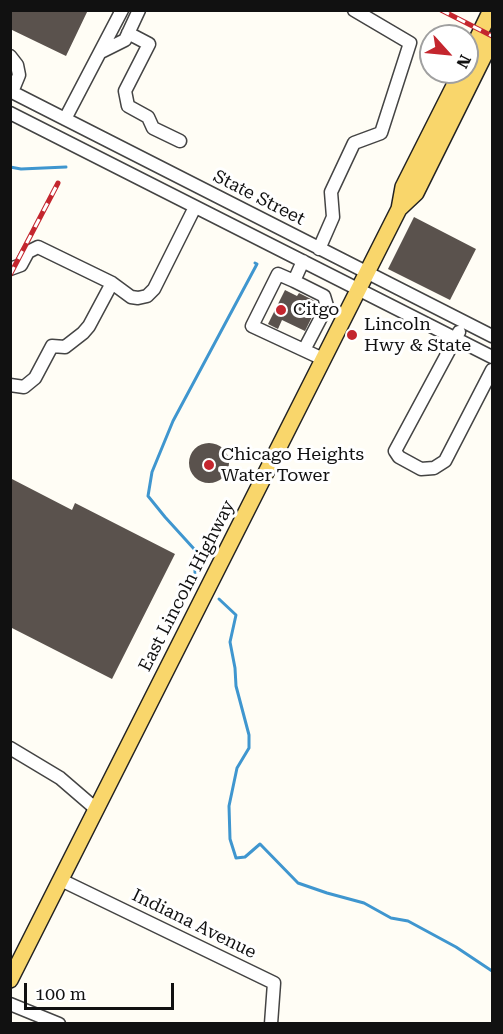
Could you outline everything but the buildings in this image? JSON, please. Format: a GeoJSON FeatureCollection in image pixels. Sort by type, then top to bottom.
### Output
{"type":"FeatureCollection","features":[{"type":"Feature","properties":{"kind":"main road"},"geometry":{"type":"LineString","coordinates":[[479,35],[491,10]]}},
{"type":"Feature","properties":{"kind":"main road","name":"East Lincoln Highway"},"geometry":{"type":"LineString","coordinates":[[399,209],[417,193],[492,40]]}},
{"type":"Feature","properties":{"kind":"main road","name":"East Lincoln Highway"},"geometry":{"type":"LineString","coordinates":[[10,980],[399,209],[403,188],[455,84]]}},
{"type":"Feature","properties":{"kind":"street"},"geometry":{"type":"LineString","coordinates":[[65,119],[122,10]]}},
{"type":"Feature","properties":{"kind":"street"},"geometry":{"type":"LineString","coordinates":[[100,52],[124,40],[139,10]]}},
{"type":"Feature","properties":{"kind":"street"},"geometry":{"type":"LineString","coordinates":[[319,249],[333,217],[331,192],[354,143],[381,133],[410,43],[354,10]]}},
{"type":"Feature","properties":{"kind":"street"},"geometry":{"type":"LineString","coordinates":[[128,33],[149,44],[125,91],[128,106],[148,117],[153,128],[180,141]]}},
{"type":"Feature","properties":{"kind":"street"},"geometry":{"type":"LineString","coordinates":[[10,56],[17,65],[19,75],[11,91]]}},
{"type":"Feature","properties":{"kind":"street","name":"State Street"},"geometry":{"type":"LineString","coordinates":[[11,91],[492,336]]}},
{"type":"Feature","properties":{"kind":"street","name":"State Street"},"geometry":{"type":"LineString","coordinates":[[10,113],[492,357]]}},
{"type":"Feature","properties":{"kind":"street"},"geometry":{"type":"LineString","coordinates":[[10,269],[21,266],[28,252],[38,247],[112,283],[131,297],[147,296],[154,289],[195,207]]}},
{"type":"Feature","properties":{"kind":"street"},"geometry":{"type":"LineString","coordinates":[[294,281],[303,261]]}},
{"type":"Feature","properties":{"kind":"street"},"geometry":{"type":"LineString","coordinates":[[304,350],[327,306],[324,296],[278,274],[252,326],[323,359]]}},
{"type":"Feature","properties":{"kind":"street"},"geometry":{"type":"LineString","coordinates":[[10,385],[24,387],[35,378],[52,346],[65,347],[83,333],[112,283]]}},
{"type":"Feature","properties":{"kind":"street"},"geometry":{"type":"LineString","coordinates":[[327,306],[346,315]]}},
{"type":"Feature","properties":{"kind":"street"},"geometry":{"type":"LineString","coordinates":[[464,322],[395,451],[399,457],[422,469],[434,468],[445,461],[492,370]]}},
{"type":"Feature","properties":{"kind":"street"},"geometry":{"type":"LineString","coordinates":[[10,747],[60,778],[96,809]]}},
{"type":"Feature","properties":{"kind":"street","name":"Indiana Avenue"},"geometry":{"type":"LineString","coordinates":[[61,880],[274,983],[270,1023]]}},
{"type":"Feature","properties":{"kind":"street"},"geometry":{"type":"LineString","coordinates":[[10,1004],[59,1023]]}},
{"type":"Feature","properties":{"kind":"waterway"},"geometry":{"type":"LineString","coordinates":[[10,167],[21,169],[66,167]]}},
{"type":"Feature","properties":{"kind":"waterway"},"geometry":{"type":"LineString","coordinates":[[195,582],[195,550],[148,496],[152,472],[173,421],[257,264],[255,263]]}},
{"type":"Feature","properties":{"kind":"waterway"},"geometry":{"type":"LineString","coordinates":[[219,599],[236,615],[230,642],[236,686],[249,735],[249,748],[237,768],[229,806],[230,839],[236,858],[245,857],[260,844],[298,883],[364,903],[391,918],[408,921],[456,947],[492,971]]}},
{"type":"Feature","properties":{"kind":"railway"},"geometry":{"type":"LineString","coordinates":[[441,10],[492,36]]}},
{"type":"Feature","properties":{"kind":"railway"},"geometry":{"type":"LineString","coordinates":[[10,275],[58,183]]}},
{"type":"Feature","properties":{"kind":"place","name":"Citgo"},"geometry":{"type":"Point","coordinates":[281,310]}},
{"type":"Feature","properties":{"kind":"place","name":"Lincoln Hwy & State"},"geometry":{"type":"Point","coordinates":[352,335]}},
{"type":"Feature","properties":{"kind":"place","name":"Chicago Heights Water Tower"},"geometry":{"type":"Point","coordinates":[209,465]}}]}
